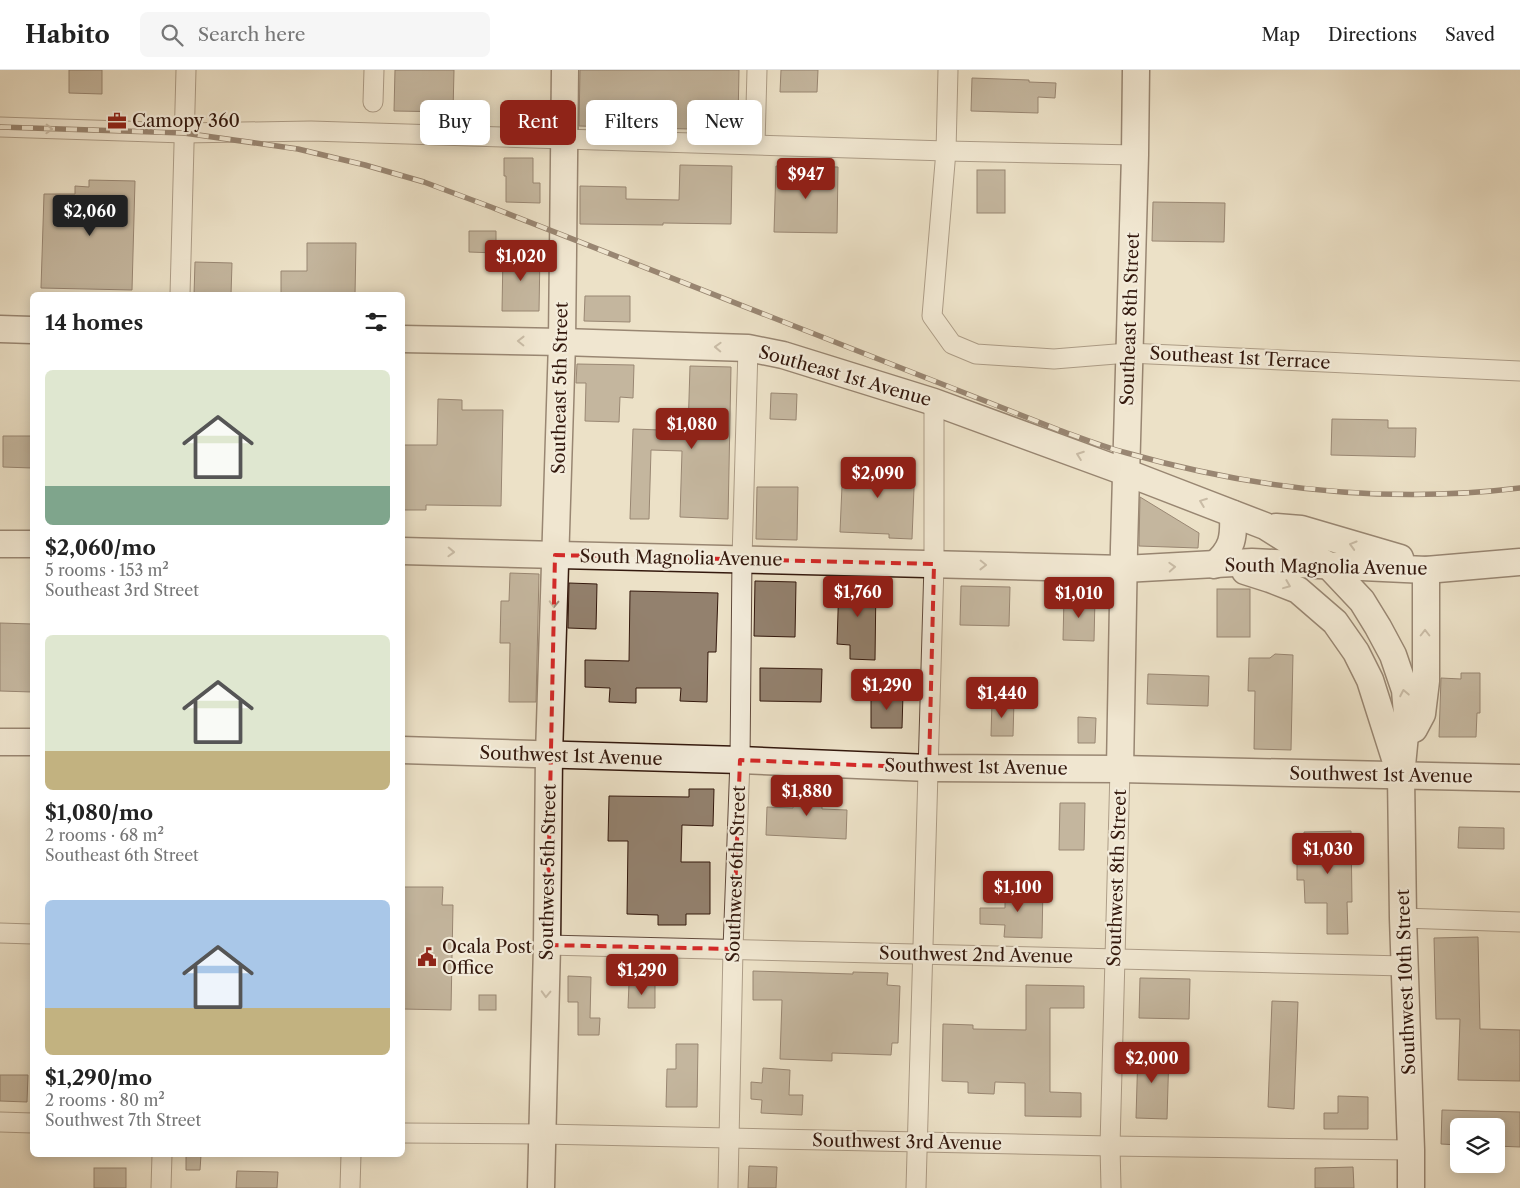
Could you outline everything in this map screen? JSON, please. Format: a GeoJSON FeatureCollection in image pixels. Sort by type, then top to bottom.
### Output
{"type":"FeatureCollection","features":[{"type":"Feature","properties":{"kind":"main road","name":"Southeast 5th Street"},"geometry":{"type":"LineString","coordinates":[[564,100],[565,70]]}},
{"type":"Feature","properties":{"kind":"main road","name":"Southeast 8th Street"},"geometry":{"type":"LineString","coordinates":[[1124,569],[1136,70]]}},
{"type":"Feature","properties":{"kind":"main road","name":"Southeast 5th Street"},"geometry":{"type":"LineString","coordinates":[[556,555],[562,342],[563,145]]}},
{"type":"Feature","properties":{"kind":"main road"},"geometry":{"type":"LineString","coordinates":[[0,329],[30,330]]}},
{"type":"Feature","properties":{"kind":"main road","name":"Southeast 1st Avenue"},"geometry":{"type":"LineString","coordinates":[[405,339],[748,348],[784,354],[934,402],[1126,472],[1265,526]]}},
{"type":"Feature","properties":{"kind":"main road"},"geometry":{"type":"LineString","coordinates":[[1219,565],[1231,545],[1234,514]]}},
{"type":"Feature","properties":{"kind":"main road","name":"South Magnolia Avenue"},"geometry":{"type":"LineString","coordinates":[[1265,526],[1301,529],[1408,560],[1470,566]]}},
{"type":"Feature","properties":{"kind":"main road","name":"Southwest 10th Street"},"geometry":{"type":"LineString","coordinates":[[1265,526],[1329,566],[1362,601],[1393,655],[1404,690],[1407,714],[1401,776],[1404,966],[1411,1188]]}},
{"type":"Feature","properties":{"kind":"main road"},"geometry":{"type":"LineString","coordinates":[[0,544],[30,544]]}},
{"type":"Feature","properties":{"kind":"main road","name":"South Magnolia Avenue"},"geometry":{"type":"LineString","coordinates":[[405,551],[1124,569],[1252,562],[1426,570],[1520,562]]}},
{"type":"Feature","properties":{"kind":"main road","name":"Southwest 5th Street"},"geometry":{"type":"LineString","coordinates":[[541,1188],[547,945],[549,755],[556,555]]}},
{"type":"Feature","properties":{"kind":"main road","name":"Southwest 10th Street"},"geometry":{"type":"LineString","coordinates":[[1219,565],[1270,579],[1298,590],[1334,622],[1356,652],[1370,680],[1401,776]]}},
{"type":"Feature","properties":{"kind":"main road","name":"Southwest 8th Street"},"geometry":{"type":"LineString","coordinates":[[1120,768],[1124,569]]}},
{"type":"Feature","properties":{"kind":"main road"},"geometry":{"type":"LineString","coordinates":[[1404,747],[1422,714],[1426,680],[1426,570]]}},
{"type":"Feature","properties":{"kind":"main road"},"geometry":{"type":"LineString","coordinates":[[0,742],[30,742]]}},
{"type":"Feature","properties":{"kind":"main road","name":"Southwest 1st Avenue"},"geometry":{"type":"LineString","coordinates":[[405,750],[740,760],[929,768],[1120,768],[1520,778]]}},
{"type":"Feature","properties":{"kind":"street"},"geometry":{"type":"LineString","coordinates":[[180,292],[186,70]]}},
{"type":"Feature","properties":{"kind":"street"},"geometry":{"type":"LineString","coordinates":[[373,102],[374,70]]}},
{"type":"Feature","properties":{"kind":"street"},"geometry":{"type":"LineString","coordinates":[[756,100],[757,70]]}},
{"type":"Feature","properties":{"kind":"street","name":"Southeast 1st Terrace"},"geometry":{"type":"LineString","coordinates":[[948,70],[946,152],[932,316],[952,344],[976,354],[1054,359],[1128,352],[1520,371]]}},
{"type":"Feature","properties":{"kind":"street"},"geometry":{"type":"LineString","coordinates":[[0,128],[184,133],[311,131],[500,137]]}},
{"type":"Feature","properties":{"kind":"street"},"geometry":{"type":"LineString","coordinates":[[576,139],[687,142]]}},
{"type":"Feature","properties":{"kind":"street"},"geometry":{"type":"LineString","coordinates":[[762,144],[946,152],[1135,154]]}},
{"type":"Feature","properties":{"kind":"street","name":"Southwest 6th Street"},"geometry":{"type":"LineString","coordinates":[[728,1188],[733,949],[740,760],[742,559],[748,348]]}},
{"type":"Feature","properties":{"kind":"street"},"geometry":{"type":"LineString","coordinates":[[916,1188],[934,564],[934,402]]}},
{"type":"Feature","properties":{"kind":"street","name":"Southwest 8th Street"},"geometry":{"type":"LineString","coordinates":[[1111,1188],[1110,1146],[1120,768]]}},
{"type":"Feature","properties":{"kind":"street"},"geometry":{"type":"LineString","coordinates":[[1403,918],[1520,922]]}},
{"type":"Feature","properties":{"kind":"street"},"geometry":{"type":"LineString","coordinates":[[0,933],[30,934]]}},
{"type":"Feature","properties":{"kind":"street","name":"Southwest 2nd Avenue"},"geometry":{"type":"LineString","coordinates":[[547,945],[1404,966]]}},
{"type":"Feature","properties":{"kind":"street"},"geometry":{"type":"LineString","coordinates":[[0,1122],[30,1123]]}},
{"type":"Feature","properties":{"kind":"street","name":"Southwest 3rd Avenue"},"geometry":{"type":"LineString","coordinates":[[405,1133],[1411,1150]]}},
{"type":"Feature","properties":{"kind":"street"},"geometry":{"type":"LineString","coordinates":[[161,1188],[162,1157]]}},
{"type":"Feature","properties":{"kind":"street"},"geometry":{"type":"LineString","coordinates":[[350,1188],[351,1157]]}},
{"type":"Feature","properties":{"kind":"highlighted area"},"geometry":{"type":"Polygon","coordinates":[[[555,555],[934,564],[929,768],[740,760],[733,949],[547,945],[555,555]]]}},
{"type":"Feature","properties":{"kind":"building"},"geometry":{"type":"Polygon","coordinates":[[[69,70],[102,70],[102,94],[69,93],[69,70]]]}},
{"type":"Feature","properties":{"kind":"building"},"geometry":{"type":"Polygon","coordinates":[[[395,70],[454,70],[453,100],[420,100],[420,111],[394,111],[395,70]]]}},
{"type":"Feature","properties":{"kind":"building"},"geometry":{"type":"Polygon","coordinates":[[[580,70],[739,70],[738,100],[687,100],[687,129],[677,129],[677,100],[586,100],[586,126],[579,126],[580,70]]]}},
{"type":"Feature","properties":{"kind":"building"},"geometry":{"type":"Polygon","coordinates":[[[781,70],[818,70],[817,92],[780,92],[781,70]]]}},
{"type":"Feature","properties":{"kind":"building"},"geometry":{"type":"Polygon","coordinates":[[[972,78],[1056,83],[1055,98],[1038,97],[1038,113],[971,111],[972,78]]]}},
{"type":"Feature","properties":{"kind":"building"},"geometry":{"type":"Polygon","coordinates":[[[504,158],[533,158],[533,183],[540,183],[540,203],[506,202],[504,158]]]}},
{"type":"Feature","properties":{"kind":"building"},"geometry":{"type":"Polygon","coordinates":[[[680,165],[732,166],[731,224],[580,224],[580,186],[626,187],[626,199],[679,200],[680,165]]]}},
{"type":"Feature","properties":{"kind":"building"},"geometry":{"type":"Polygon","coordinates":[[[776,166],[838,167],[837,233],[774,232],[776,166]]]}},
{"type":"Feature","properties":{"kind":"building"},"geometry":{"type":"Polygon","coordinates":[[[977,170],[1005,170],[1005,213],[977,213],[977,170]]]}},
{"type":"Feature","properties":{"kind":"building"},"geometry":{"type":"Polygon","coordinates":[[[89,180],[135,181],[132,290],[41,288],[44,194],[75,194],[75,186],[89,187],[89,180]]]}},
{"type":"Feature","properties":{"kind":"building"},"geometry":{"type":"Polygon","coordinates":[[[1153,202],[1225,203],[1224,242],[1152,241],[1153,202]]]}},
{"type":"Feature","properties":{"kind":"building"},"geometry":{"type":"Polygon","coordinates":[[[469,231],[496,231],[496,253],[469,252],[469,231]]]}},
{"type":"Feature","properties":{"kind":"building"},"geometry":{"type":"Polygon","coordinates":[[[307,243],[356,243],[355,292],[281,292],[281,271],[307,271],[307,243]]]}},
{"type":"Feature","properties":{"kind":"building"},"geometry":{"type":"Polygon","coordinates":[[[503,253],[540,253],[539,311],[502,311],[503,253]]]}},
{"type":"Feature","properties":{"kind":"building"},"geometry":{"type":"Polygon","coordinates":[[[195,262],[232,263],[231,292],[194,292],[195,262]]]}},
{"type":"Feature","properties":{"kind":"building"},"geometry":{"type":"Polygon","coordinates":[[[585,296],[630,296],[630,322],[584,321],[585,296]]]}},
{"type":"Feature","properties":{"kind":"building"},"geometry":{"type":"Polygon","coordinates":[[[577,364],[634,365],[633,398],[620,397],[619,422],[585,421],[586,383],[576,383],[577,364]]]}},
{"type":"Feature","properties":{"kind":"building"},"geometry":{"type":"Polygon","coordinates":[[[690,366],[731,367],[728,519],[680,517],[682,451],[651,450],[649,519],[630,519],[633,429],[688,431],[690,366]]]}},
{"type":"Feature","properties":{"kind":"building"},"geometry":{"type":"Polygon","coordinates":[[[771,393],[797,394],[796,420],[770,419],[771,393]]]}},
{"type":"Feature","properties":{"kind":"building"},"geometry":{"type":"Polygon","coordinates":[[[438,399],[462,400],[462,410],[503,410],[501,506],[426,505],[426,510],[405,510],[405,445],[437,445],[438,399]]]}},
{"type":"Feature","properties":{"kind":"building"},"geometry":{"type":"Polygon","coordinates":[[[1332,419],[1388,420],[1388,428],[1416,428],[1415,457],[1331,455],[1332,419]]]}},
{"type":"Feature","properties":{"kind":"building"},"geometry":{"type":"Polygon","coordinates":[[[3,436],[30,436],[30,468],[3,467],[3,436]]]}},
{"type":"Feature","properties":{"kind":"building"},"geometry":{"type":"Polygon","coordinates":[[[873,461],[915,463],[912,539],[889,538],[889,534],[840,532],[843,463],[873,464],[873,461]]]}},
{"type":"Feature","properties":{"kind":"building"},"geometry":{"type":"Polygon","coordinates":[[[757,487],[798,487],[797,540],[756,539],[757,487]]]}},
{"type":"Feature","properties":{"kind":"building"},"geometry":{"type":"Polygon","coordinates":[[[1140,497],[1199,533],[1198,548],[1139,546],[1140,497]]]}},
{"type":"Feature","properties":{"kind":"building"},"geometry":{"type":"Polygon","coordinates":[[[510,573],[539,574],[536,702],[509,702],[510,643],[500,643],[501,601],[509,601],[510,573]]]}},
{"type":"Feature","properties":{"kind":"building"},"geometry":{"type":"Polygon","coordinates":[[[755,581],[796,582],[795,637],[754,636],[755,581]]]}},
{"type":"Feature","properties":{"kind":"building"},"geometry":{"type":"Polygon","coordinates":[[[839,581],[876,582],[875,660],[850,659],[850,645],[837,644],[839,581]]]}},
{"type":"Feature","properties":{"kind":"building"},"geometry":{"type":"Polygon","coordinates":[[[569,583],[597,584],[596,629],[568,628],[569,583]]]}},
{"type":"Feature","properties":{"kind":"building"},"geometry":{"type":"Polygon","coordinates":[[[961,586],[1010,587],[1009,626],[960,625],[961,586]]]}},
{"type":"Feature","properties":{"kind":"building"},"geometry":{"type":"Polygon","coordinates":[[[1217,589],[1250,589],[1250,637],[1217,637],[1217,589]]]}},
{"type":"Feature","properties":{"kind":"building"},"geometry":{"type":"Polygon","coordinates":[[[630,591],[718,593],[716,652],[708,652],[707,702],[680,701],[681,688],[636,688],[636,703],[609,702],[610,688],[585,687],[585,660],[629,661],[630,591]]]}},
{"type":"Feature","properties":{"kind":"building"},"geometry":{"type":"Polygon","coordinates":[[[1064,597],[1095,598],[1094,641],[1063,640],[1064,597]]]}},
{"type":"Feature","properties":{"kind":"building"},"geometry":{"type":"Polygon","coordinates":[[[0,623],[30,624],[30,692],[0,691],[0,623]]]}},
{"type":"Feature","properties":{"kind":"building"},"geometry":{"type":"Polygon","coordinates":[[[1275,654],[1293,655],[1291,750],[1254,749],[1255,691],[1248,691],[1249,658],[1270,658],[1275,654]]]}},
{"type":"Feature","properties":{"kind":"building"},"geometry":{"type":"Polygon","coordinates":[[[760,668],[822,669],[821,702],[760,701],[760,668]]]}},
{"type":"Feature","properties":{"kind":"building"},"geometry":{"type":"Polygon","coordinates":[[[1461,673],[1480,673],[1480,713],[1477,713],[1476,737],[1439,737],[1441,678],[1461,679],[1461,673]]]}},
{"type":"Feature","properties":{"kind":"building"},"geometry":{"type":"Polygon","coordinates":[[[1148,674],[1209,676],[1208,706],[1147,704],[1148,674]]]}},
{"type":"Feature","properties":{"kind":"building"},"geometry":{"type":"Polygon","coordinates":[[[871,694],[903,694],[902,728],[871,728],[871,694]]]}},
{"type":"Feature","properties":{"kind":"building"},"geometry":{"type":"Polygon","coordinates":[[[992,701],[1014,701],[1013,736],[991,736],[992,701]]]}},
{"type":"Feature","properties":{"kind":"building"},"geometry":{"type":"Polygon","coordinates":[[[1078,717],[1096,718],[1095,743],[1078,743],[1078,717]]]}},
{"type":"Feature","properties":{"kind":"building"},"geometry":{"type":"Polygon","coordinates":[[[794,785],[822,786],[822,809],[847,810],[846,839],[766,835],[767,807],[793,808],[794,785]]]}},
{"type":"Feature","properties":{"kind":"building"},"geometry":{"type":"Polygon","coordinates":[[[689,789],[714,789],[713,826],[682,825],[681,862],[710,862],[710,914],[686,914],[686,925],[658,925],[658,915],[627,914],[628,841],[608,841],[609,796],[689,797],[689,789]]]}},
{"type":"Feature","properties":{"kind":"building"},"geometry":{"type":"Polygon","coordinates":[[[1060,803],[1085,803],[1084,850],[1059,850],[1060,803]]]}},
{"type":"Feature","properties":{"kind":"building"},"geometry":{"type":"Polygon","coordinates":[[[1459,827],[1504,828],[1504,849],[1458,848],[1459,827]]]}},
{"type":"Feature","properties":{"kind":"building"},"geometry":{"type":"Polygon","coordinates":[[[1351,831],[1352,902],[1347,902],[1348,934],[1327,934],[1327,903],[1305,903],[1304,880],[1297,880],[1297,855],[1304,855],[1304,832],[1351,831]]]}},
{"type":"Feature","properties":{"kind":"building"},"geometry":{"type":"Polygon","coordinates":[[[1005,886],[1043,887],[1042,938],[1004,937],[1005,925],[980,924],[980,908],[1005,908],[1005,886]]]}},
{"type":"Feature","properties":{"kind":"building","name":"Ocala Post Office"},"geometry":{"type":"Polygon","coordinates":[[[405,887],[443,887],[442,905],[453,905],[451,1010],[405,1009],[405,887]]]}},
{"type":"Feature","properties":{"kind":"building"},"geometry":{"type":"Polygon","coordinates":[[[1478,937],[1480,1029],[1520,1030],[1520,1081],[1458,1080],[1460,1019],[1436,1019],[1434,938],[1478,937]]]}},
{"type":"Feature","properties":{"kind":"building"},"geometry":{"type":"Polygon","coordinates":[[[753,971],[853,974],[853,972],[888,973],[887,985],[900,986],[898,1043],[892,1043],[891,1055],[832,1053],[832,1061],[780,1059],[782,1000],[753,1000],[753,971]]]}},
{"type":"Feature","properties":{"kind":"building"},"geometry":{"type":"Polygon","coordinates":[[[568,976],[591,977],[590,1018],[600,1018],[599,1035],[578,1035],[578,1002],[568,1002],[568,976]]]}},
{"type":"Feature","properties":{"kind":"building"},"geometry":{"type":"Polygon","coordinates":[[[1140,978],[1190,979],[1189,1019],[1139,1018],[1140,978]]]}},
{"type":"Feature","properties":{"kind":"building"},"geometry":{"type":"Polygon","coordinates":[[[629,983],[655,984],[655,1008],[628,1008],[629,983]]]}},
{"type":"Feature","properties":{"kind":"building"},"geometry":{"type":"Polygon","coordinates":[[[1026,985],[1084,986],[1084,1008],[1050,1008],[1050,1092],[1081,1093],[1081,1117],[1025,1116],[1025,1083],[995,1082],[994,1094],[968,1093],[968,1082],[942,1081],[943,1024],[973,1025],[973,1029],[1026,1030],[1026,985]]]}},
{"type":"Feature","properties":{"kind":"building"},"geometry":{"type":"Polygon","coordinates":[[[479,995],[496,995],[496,1010],[479,1010],[479,995]]]}},
{"type":"Feature","properties":{"kind":"building"},"geometry":{"type":"Polygon","coordinates":[[[1272,1001],[1298,1002],[1294,1109],[1268,1107],[1272,1001]]]}},
{"type":"Feature","properties":{"kind":"building"},"geometry":{"type":"Polygon","coordinates":[[[676,1044],[698,1044],[697,1107],[666,1107],[667,1069],[676,1069],[676,1044]]]}},
{"type":"Feature","properties":{"kind":"building"},"geometry":{"type":"Polygon","coordinates":[[[1138,1050],[1169,1051],[1167,1119],[1136,1118],[1138,1050]]]}},
{"type":"Feature","properties":{"kind":"building"},"geometry":{"type":"Polygon","coordinates":[[[763,1068],[790,1070],[789,1095],[803,1095],[802,1115],[761,1113],[762,1100],[751,1099],[751,1082],[762,1083],[763,1068]]]}},
{"type":"Feature","properties":{"kind":"building"},"geometry":{"type":"Polygon","coordinates":[[[0,1075],[28,1075],[27,1102],[0,1101],[0,1075]]]}},
{"type":"Feature","properties":{"kind":"building"},"geometry":{"type":"Polygon","coordinates":[[[1338,1096],[1368,1097],[1368,1129],[1324,1129],[1324,1113],[1338,1113],[1338,1096]]]}},
{"type":"Feature","properties":{"kind":"building"},"geometry":{"type":"Polygon","coordinates":[[[1442,1110],[1520,1112],[1520,1147],[1505,1146],[1505,1118],[1450,1118],[1450,1144],[1441,1144],[1442,1110]]]}},
{"type":"Feature","properties":{"kind":"building"},"geometry":{"type":"Polygon","coordinates":[[[186,1157],[201,1157],[200,1170],[186,1170],[186,1157]]]}},
{"type":"Feature","properties":{"kind":"building"},"geometry":{"type":"Polygon","coordinates":[[[749,1166],[777,1167],[776,1188],[748,1188],[749,1166]]]}},
{"type":"Feature","properties":{"kind":"building"},"geometry":{"type":"Polygon","coordinates":[[[1353,1167],[1354,1188],[1315,1188],[1315,1168],[1353,1167]]]}},
{"type":"Feature","properties":{"kind":"building"},"geometry":{"type":"Polygon","coordinates":[[[94,1168],[126,1168],[126,1188],[94,1188],[94,1168]]]}},
{"type":"Feature","properties":{"kind":"building"},"geometry":{"type":"Polygon","coordinates":[[[237,1171],[278,1172],[277,1188],[236,1188],[237,1171]]]}},
{"type":"Feature","properties":{"kind":"railway"},"geometry":{"type":"LineString","coordinates":[[0,127],[184,133],[298,149],[365,165],[424,182],[491,207],[1059,430],[1110,448],[1175,465],[1224,476],[1322,490],[1421,494],[1471,493],[1520,488]]}},
{"type":"Feature","properties":{"kind":"place","name":"Camopy 360"},"geometry":{"type":"Point","coordinates":[117,121]}},
{"type":"Feature","properties":{"kind":"place","name":"Ocala Post Office"},"geometry":{"type":"Point","coordinates":[427,957]}}]}
